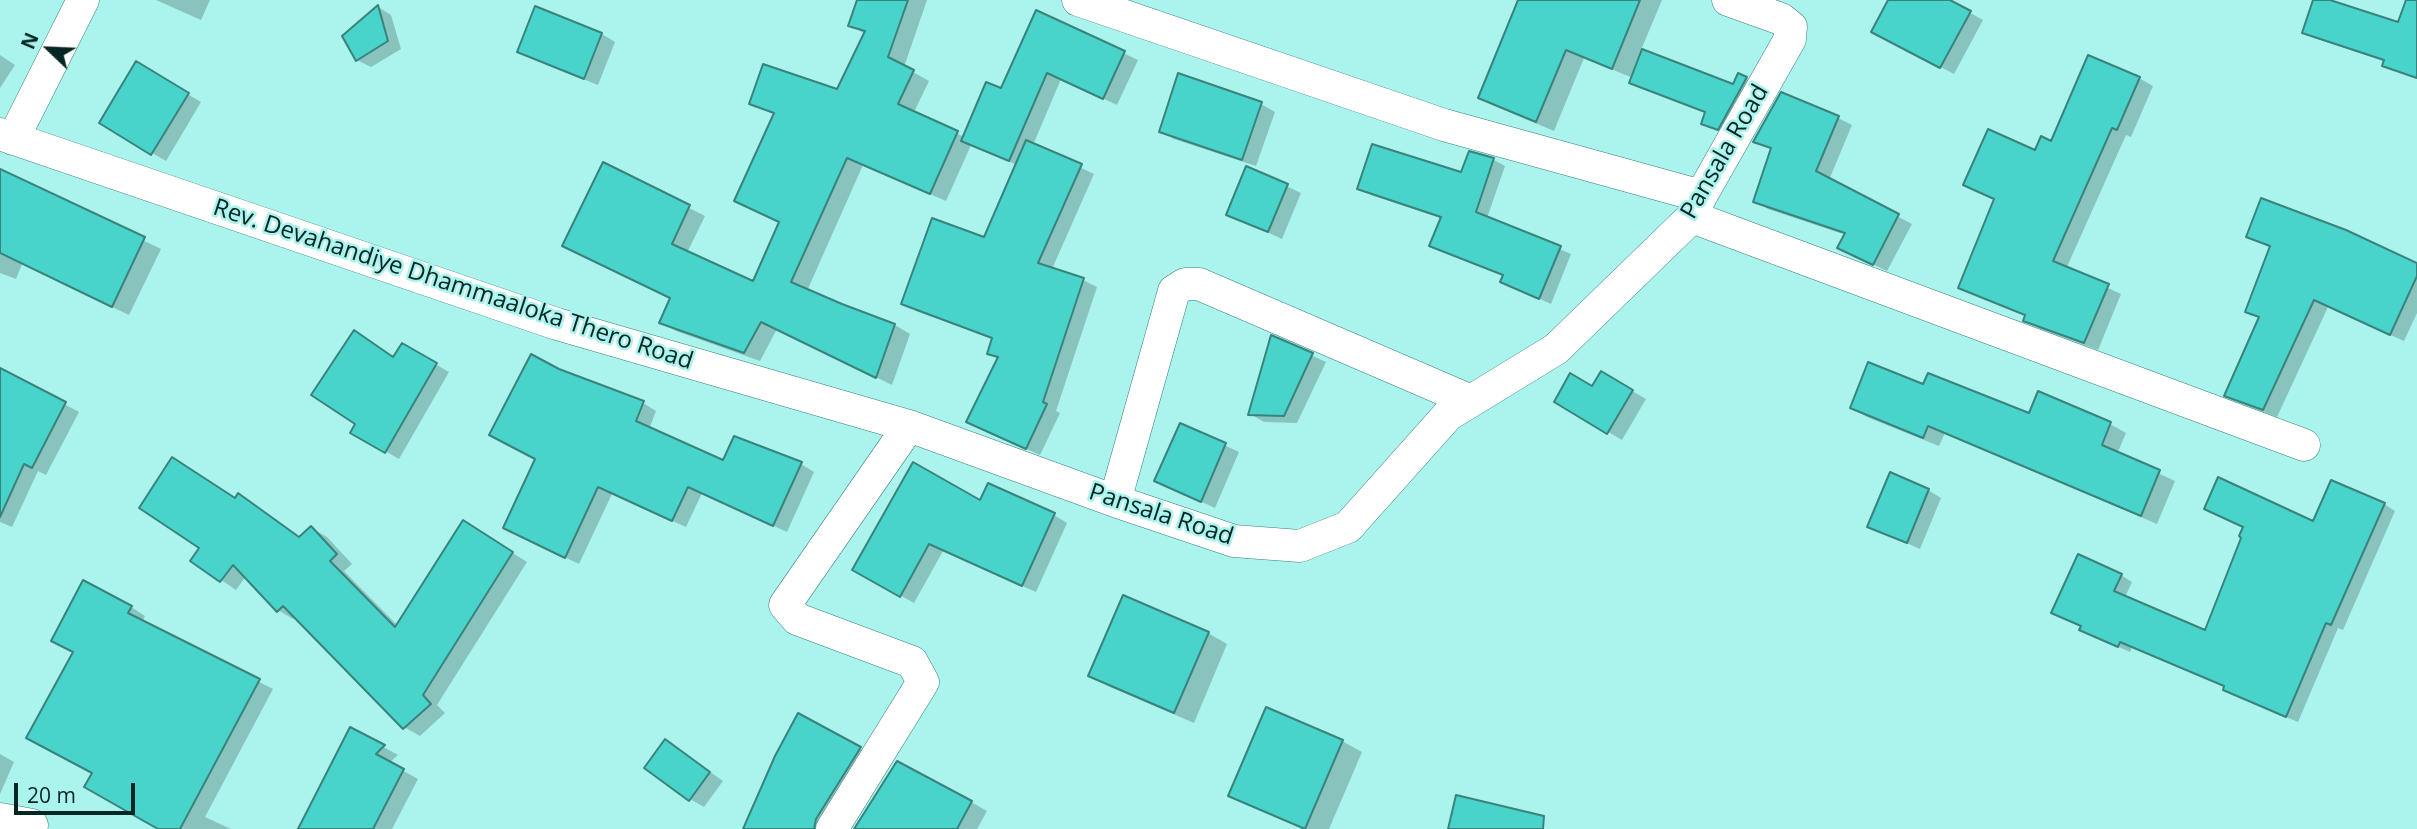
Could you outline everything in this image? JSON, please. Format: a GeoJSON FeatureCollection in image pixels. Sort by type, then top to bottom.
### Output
{"type":"FeatureCollection","features":[{"type":"Feature","properties":{"kind":"street"},"geometry":{"type":"LineString","coordinates":[[7,137],[83,0]]}},
{"type":"Feature","properties":{"kind":"street"},"geometry":{"type":"LineString","coordinates":[[1078,0],[1444,125],[1697,207],[2304,445]]}},
{"type":"Feature","properties":{"kind":"street","name":"Pansala Road"},"geometry":{"type":"LineString","coordinates":[[909,426],[1234,541],[1300,546],[1348,527],[1448,415],[1556,349],[1697,207],[1790,39],[1791,27],[1781,19],[1728,0]]}},
{"type":"Feature","properties":{"kind":"street","name":"Rev. Devahandiye Dhammaaloka Thero Road"},"geometry":{"type":"LineString","coordinates":[[7,137],[557,324],[909,426]]}},
{"type":"Feature","properties":{"kind":"street"},"geometry":{"type":"LineString","coordinates":[[1115,501],[1174,291],[1185,284],[1199,284],[1471,401]]}},
{"type":"Feature","properties":{"kind":"street"},"geometry":{"type":"LineString","coordinates":[[832,829],[923,682],[912,662],[797,620],[785,605],[909,426]]}},
{"type":"Feature","properties":{"kind":"street"},"geometry":{"type":"LineString","coordinates":[[0,819],[32,825]]}},
{"type":"Feature","properties":{"kind":"building"},"geometry":{"type":"Polygon","coordinates":[[[857,0],[908,0],[888,57],[914,70],[898,104],[958,131],[930,194],[847,158],[791,282],[895,324],[876,378],[761,322],[744,353],[659,323],[670,298],[562,246],[603,162],[690,205],[672,244],[753,281],[779,222],[734,201],[774,113],[749,104],[763,64],[837,89],[865,31],[848,26],[857,0]]]}},
{"type":"Feature","properties":{"kind":"building"},"geometry":{"type":"Polygon","coordinates":[[[1518,0],[1640,0],[1612,69],[1566,50],[1536,122],[1478,98],[1518,0]]]}},
{"type":"Feature","properties":{"kind":"building"},"geometry":{"type":"Polygon","coordinates":[[[1888,0],[1950,0],[1971,11],[1940,68],[1871,32],[1888,0]]]}},
{"type":"Feature","properties":{"kind":"building"},"geometry":{"type":"Polygon","coordinates":[[[2313,0],[2330,0],[2398,22],[2406,0],[2417,0],[2417,78],[2382,66],[2384,60],[2302,33],[2313,0]]]}},
{"type":"Feature","properties":{"kind":"building"},"geometry":{"type":"Polygon","coordinates":[[[378,5],[388,41],[356,61],[342,36],[378,5]]]}},
{"type":"Feature","properties":{"kind":"building"},"geometry":{"type":"Polygon","coordinates":[[[535,6],[602,33],[584,79],[517,52],[535,6]]]}},
{"type":"Feature","properties":{"kind":"building"},"geometry":{"type":"Polygon","coordinates":[[[1036,10],[1125,51],[1103,99],[1047,73],[1009,161],[961,141],[986,82],[1001,88],[1036,10]]]}},
{"type":"Feature","properties":{"kind":"building"},"geometry":{"type":"Polygon","coordinates":[[[1642,49],[1733,84],[1738,73],[1747,77],[1718,130],[1701,124],[1705,112],[1629,83],[1642,49]]]}},
{"type":"Feature","properties":{"kind":"building"},"geometry":{"type":"Polygon","coordinates":[[[2088,55],[2140,77],[2117,130],[2112,128],[2053,261],[2109,284],[2084,343],[2023,321],[2025,315],[1958,288],[1994,199],[1963,185],[1988,129],[2035,150],[2041,136],[2051,141],[2088,55]]]}},
{"type":"Feature","properties":{"kind":"building"},"geometry":{"type":"Polygon","coordinates":[[[136,61],[189,93],[151,155],[99,123],[136,61]]]}},
{"type":"Feature","properties":{"kind":"building"},"geometry":{"type":"Polygon","coordinates":[[[1178,73],[1262,102],[1242,160],[1159,132],[1178,73]]]}},
{"type":"Feature","properties":{"kind":"building"},"geometry":{"type":"Polygon","coordinates":[[[1781,92],[1839,116],[1816,171],[1899,214],[1873,265],[1837,248],[1845,233],[1753,202],[1771,148],[1753,142],[1781,92]]]}},
{"type":"Feature","properties":{"kind":"building"},"geometry":{"type":"Polygon","coordinates":[[[1026,140],[1082,164],[1038,263],[1084,278],[1043,402],[1047,404],[1026,449],[966,422],[998,357],[987,354],[992,338],[901,304],[932,218],[984,237],[1026,140]]]}},
{"type":"Feature","properties":{"kind":"building"},"geometry":{"type":"Polygon","coordinates":[[[1372,144],[1461,172],[1469,151],[1494,158],[1476,212],[1561,246],[1539,299],[1500,282],[1503,275],[1429,246],[1441,217],[1357,189],[1372,144]]]}},
{"type":"Feature","properties":{"kind":"building"},"geometry":{"type":"Polygon","coordinates":[[[1246,166],[1288,184],[1268,232],[1226,215],[1246,166]]]}},
{"type":"Feature","properties":{"kind":"building"},"geometry":{"type":"Polygon","coordinates":[[[0,169],[145,237],[112,307],[0,253],[0,169]]]}},
{"type":"Feature","properties":{"kind":"building"},"geometry":{"type":"Polygon","coordinates":[[[2261,198],[2346,230],[2417,263],[2417,276],[2390,335],[2314,300],[2263,410],[2224,396],[2259,317],[2245,312],[2270,246],[2246,237],[2261,198]]]}},
{"type":"Feature","properties":{"kind":"building"},"geometry":{"type":"Polygon","coordinates":[[[354,330],[393,357],[402,343],[437,363],[385,453],[350,433],[355,424],[311,395],[354,330]]]}},
{"type":"Feature","properties":{"kind":"building"},"geometry":{"type":"Polygon","coordinates":[[[1271,335],[1313,353],[1284,416],[1248,415],[1271,335]]]}},
{"type":"Feature","properties":{"kind":"building"},"geometry":{"type":"Polygon","coordinates":[[[531,354],[559,369],[644,401],[636,421],[723,460],[734,436],[802,462],[773,526],[688,487],[672,521],[598,487],[565,558],[503,528],[535,459],[489,435],[531,354]]]}},
{"type":"Feature","properties":{"kind":"building"},"geometry":{"type":"Polygon","coordinates":[[[1868,362],[1923,384],[1928,373],[2029,413],[2038,391],[2111,422],[2102,445],[2160,470],[2141,516],[1928,426],[1923,438],[1850,408],[1868,362]]]}},
{"type":"Feature","properties":{"kind":"building"},"geometry":{"type":"Polygon","coordinates":[[[0,368],[66,402],[32,468],[24,464],[0,517],[0,368]]]}},
{"type":"Feature","properties":{"kind":"building"},"geometry":{"type":"Polygon","coordinates":[[[1601,371],[1633,390],[1607,434],[1554,402],[1570,373],[1592,386],[1601,371]]]}},
{"type":"Feature","properties":{"kind":"building"},"geometry":{"type":"Polygon","coordinates":[[[1180,423],[1226,443],[1201,502],[1154,481],[1180,423]]]}},
{"type":"Feature","properties":{"kind":"building"},"geometry":{"type":"Polygon","coordinates":[[[172,457],[235,498],[238,493],[299,537],[311,526],[337,554],[330,561],[395,627],[463,520],[513,552],[423,695],[431,704],[403,729],[283,606],[277,612],[233,565],[220,582],[190,561],[199,548],[139,508],[172,457]]]}},
{"type":"Feature","properties":{"kind":"building"},"geometry":{"type":"Polygon","coordinates":[[[913,462],[980,500],[988,483],[1055,513],[1022,586],[929,544],[900,597],[852,570],[913,462]]]}},
{"type":"Feature","properties":{"kind":"building"},"geometry":{"type":"Polygon","coordinates":[[[1890,472],[1929,489],[1907,543],[1867,527],[1890,472]]]}},
{"type":"Feature","properties":{"kind":"building"},"geometry":{"type":"Polygon","coordinates":[[[2218,477],[2313,521],[2331,480],[2385,503],[2331,625],[2326,623],[2286,717],[2223,690],[2224,686],[2120,642],[2118,647],[2079,630],[2081,626],[2051,613],[2078,554],[2122,574],[2114,591],[2205,630],[2243,527],[2204,509],[2218,477]]]}},
{"type":"Feature","properties":{"kind":"building"},"geometry":{"type":"Polygon","coordinates":[[[83,580],[132,606],[128,613],[260,679],[180,829],[158,829],[84,787],[92,773],[26,738],[73,652],[51,641],[83,580]]]}},
{"type":"Feature","properties":{"kind":"building"},"geometry":{"type":"Polygon","coordinates":[[[1123,595],[1209,632],[1174,713],[1088,676],[1123,595]]]}},
{"type":"Feature","properties":{"kind":"building"},"geometry":{"type":"Polygon","coordinates":[[[1266,707],[1343,740],[1305,829],[1228,796],[1266,707]]]}},
{"type":"Feature","properties":{"kind":"building"},"geometry":{"type":"Polygon","coordinates":[[[798,713],[861,747],[816,819],[814,829],[743,829],[775,756],[798,713]]]}},
{"type":"Feature","properties":{"kind":"building"},"geometry":{"type":"Polygon","coordinates":[[[350,727],[385,745],[376,754],[404,769],[373,829],[298,829],[350,727]]]}},
{"type":"Feature","properties":{"kind":"building"},"geometry":{"type":"Polygon","coordinates":[[[665,739],[710,772],[689,801],[644,768],[665,739]]]}},
{"type":"Feature","properties":{"kind":"building"},"geometry":{"type":"Polygon","coordinates":[[[897,761],[972,801],[957,829],[854,829],[897,761]]]}},
{"type":"Feature","properties":{"kind":"building"},"geometry":{"type":"Polygon","coordinates":[[[1456,795],[1544,816],[1543,829],[1448,829],[1456,795]]]}}]}
